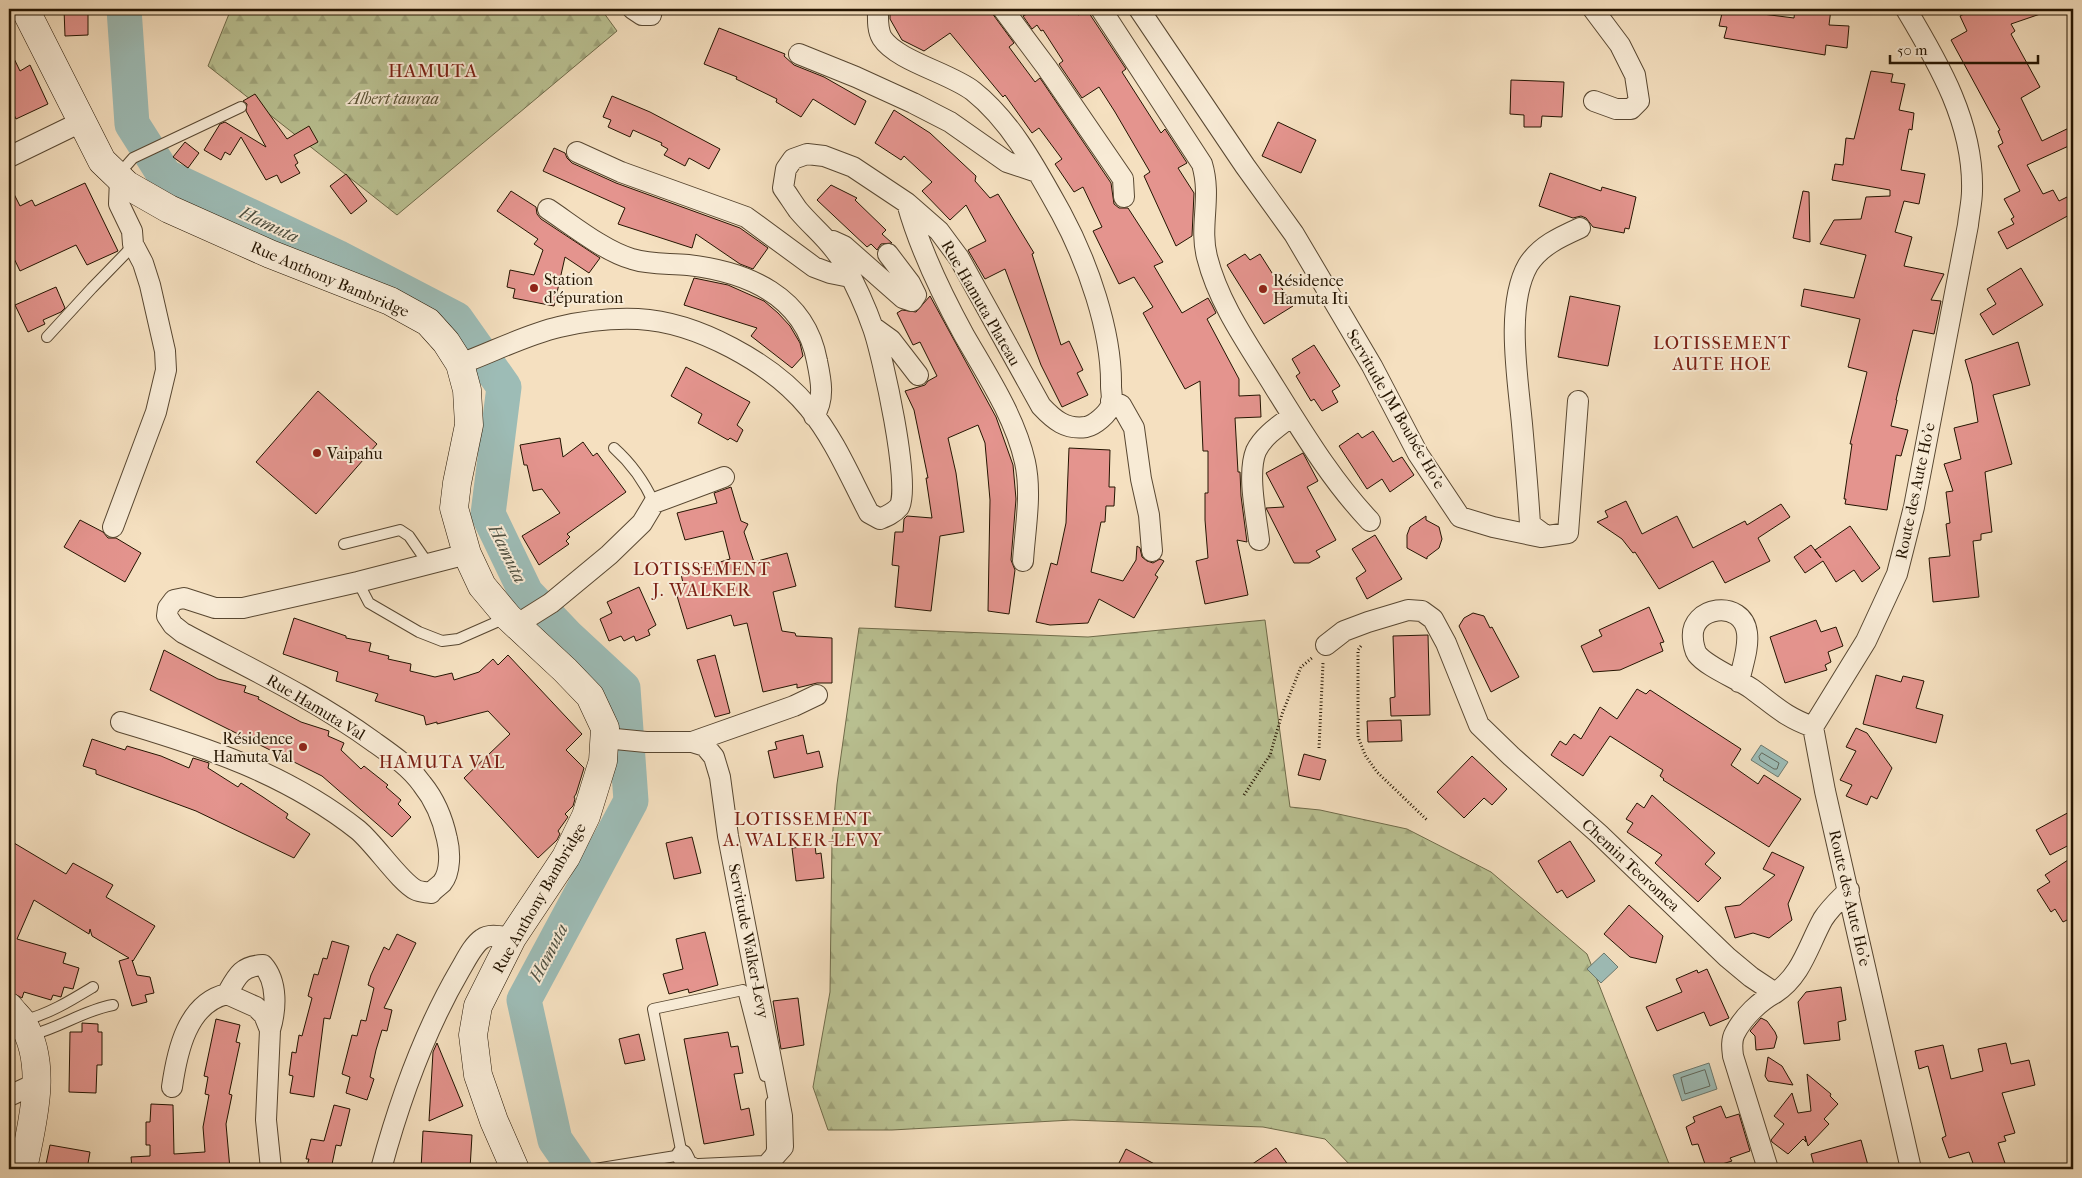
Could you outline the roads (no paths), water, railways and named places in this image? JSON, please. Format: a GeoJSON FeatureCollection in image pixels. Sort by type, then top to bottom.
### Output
{"type":"FeatureCollection","features":[{"type":"Feature","properties":{"kind":"main road","name":"Rue Anthony Bambridge"},"geometry":{"type":"LineString","coordinates":[[25,9],[102,161],[124,171],[127,185],[169,209],[270,254],[390,301],[428,322],[466,362],[469,425],[454,508],[467,554],[482,586],[590,696],[611,739],[586,816],[566,857],[512,938],[478,1006],[473,1035],[478,1076],[494,1121],[515,1169]]}},
{"type":"Feature","properties":{"kind":"main road"},"geometry":{"type":"LineString","coordinates":[[19,1021],[35,1062],[36,1083],[23,1169]]}},
{"type":"Feature","properties":{"kind":"street"},"geometry":{"type":"LineString","coordinates":[[633,9],[642,16],[652,15],[652,9]]}},
{"type":"Feature","properties":{"kind":"street"},"geometry":{"type":"LineString","coordinates":[[878,9],[878,25],[882,38],[893,49],[953,78],[973,91],[1015,136],[1062,215],[1083,260],[1097,300],[1111,376],[1111,400],[1121,405],[1134,428],[1141,480],[1150,515],[1152,551]]}},
{"type":"Feature","properties":{"kind":"street"},"geometry":{"type":"LineString","coordinates":[[1003,9],[1048,68],[1123,179],[1124,197]]}},
{"type":"Feature","properties":{"kind":"street"},"geometry":{"type":"LineString","coordinates":[[1101,9],[1202,164],[1207,180],[1204,227],[1207,256],[1214,278],[1238,327],[1292,416],[1348,498],[1370,521]]}},
{"type":"Feature","properties":{"kind":"street","name":"Servitude JM Boubée Ho'e"},"geometry":{"type":"LineString","coordinates":[[1139,9],[1245,166],[1294,234],[1372,366],[1422,460],[1460,517],[1493,527],[1541,536],[1568,533],[1578,401]]}},
{"type":"Feature","properties":{"kind":"street"},"geometry":{"type":"LineString","coordinates":[[1593,9],[1620,45],[1635,75],[1639,101],[1630,109],[1616,109],[1594,101]]}},
{"type":"Feature","properties":{"kind":"street","name":"Route des Aute Ho'e"},"geometry":{"type":"LineString","coordinates":[[1906,9],[1939,66],[1964,128],[1970,158],[1972,191],[1968,226],[1914,508],[1897,574],[1884,606],[1866,641],[1813,727],[1825,790],[1911,1169]]}},
{"type":"Feature","properties":{"kind":"street"},"geometry":{"type":"LineString","coordinates":[[799,54],[913,103],[950,122],[1007,162],[1038,172]]}},
{"type":"Feature","properties":{"kind":"street"},"geometry":{"type":"LineString","coordinates":[[9,157],[81,122]]}},
{"type":"Feature","properties":{"kind":"street"},"geometry":{"type":"LineString","coordinates":[[577,152],[621,172],[746,217],[814,267],[850,277]]}},
{"type":"Feature","properties":{"kind":"street","name":"Rue Hamuta Plateau"},"geometry":{"type":"LineString","coordinates":[[466,362],[524,338],[560,326],[598,321],[639,319],[679,327],[716,340],[752,360],[785,384],[814,416],[832,440],[868,513],[880,519],[891,514],[900,506],[902,489],[899,454],[893,409],[873,327],[842,260],[827,239],[799,210],[783,188],[786,169],[794,159],[807,154],[824,156],[853,167],[907,203],[939,231],[959,258],[1041,406],[1054,420],[1069,427],[1088,427],[1100,419],[1111,405],[1111,400]]}},
{"type":"Feature","properties":{"kind":"street"},"geometry":{"type":"LineString","coordinates":[[113,527],[156,412],[166,370],[165,351],[157,310],[142,263],[133,244],[132,231],[119,204],[124,171]]}},
{"type":"Feature","properties":{"kind":"street"},"geometry":{"type":"LineString","coordinates":[[907,203],[915,232],[937,284],[1012,424],[1025,462],[1028,494],[1023,561]]}},
{"type":"Feature","properties":{"kind":"street"},"geometry":{"type":"LineString","coordinates":[[548,209],[612,251],[632,259],[717,270],[742,276],[772,291],[793,310],[808,332],[816,353],[822,385],[820,407],[814,416]]}},
{"type":"Feature","properties":{"kind":"street"},"geometry":{"type":"LineString","coordinates":[[1546,536],[1530,524],[1514,326],[1520,287],[1528,266],[1540,250],[1580,228]]}},
{"type":"Feature","properties":{"kind":"street"},"geometry":{"type":"LineString","coordinates":[[827,239],[844,246],[903,298],[912,301],[916,295],[888,254]]}},
{"type":"Feature","properties":{"kind":"street"},"geometry":{"type":"LineString","coordinates":[[873,327],[891,340],[918,375]]}},
{"type":"Feature","properties":{"kind":"street"},"geometry":{"type":"LineString","coordinates":[[1259,540],[1252,469],[1256,451],[1264,438],[1292,416]]}},
{"type":"Feature","properties":{"kind":"street"},"geometry":{"type":"LineString","coordinates":[[517,620],[551,603],[609,555],[642,524],[654,503],[724,476]]}},
{"type":"Feature","properties":{"kind":"street","name":"Rue Hamuta Val"},"geometry":{"type":"LineString","coordinates":[[121,722],[187,741],[237,760],[284,783],[359,831],[401,877],[416,890],[431,892],[444,882],[449,866],[448,844],[441,818],[422,783],[394,756],[355,728],[296,693],[183,633],[167,616],[168,608],[174,600],[184,598],[215,608],[243,608],[358,582],[467,554]]}},
{"type":"Feature","properties":{"kind":"street"},"geometry":{"type":"LineString","coordinates":[[1739,682],[1749,624],[1732,612],[1714,606],[1695,624],[1691,649],[1774,708],[1797,721],[1813,727]]}},
{"type":"Feature","properties":{"kind":"street","name":"Chemin Teoromea"},"geometry":{"type":"LineString","coordinates":[[1326,645],[1344,631],[1408,610],[1422,611],[1434,619],[1480,725],[1511,756],[1599,834],[1727,957],[1751,977],[1775,993]]}},
{"type":"Feature","properties":{"kind":"street"},"geometry":{"type":"LineString","coordinates":[[611,739],[646,742],[692,742],[794,706],[817,695]]}},
{"type":"Feature","properties":{"kind":"street","name":"Servitude Walker-Levy"},"geometry":{"type":"LineString","coordinates":[[692,742],[705,746],[714,757],[720,777],[728,836],[782,1116],[784,1147],[769,1163]]}},
{"type":"Feature","properties":{"kind":"street"},"geometry":{"type":"LineString","coordinates":[[1768,1169],[1733,1056],[1734,1033],[1766,998],[1789,982],[1800,968],[1823,919],[1849,890]]}},
{"type":"Feature","properties":{"kind":"street"},"geometry":{"type":"LineString","coordinates":[[381,1169],[393,1124],[451,984],[468,956],[483,938],[494,935],[512,938]]}},
{"type":"Feature","properties":{"kind":"street"},"geometry":{"type":"LineString","coordinates":[[172,1087],[176,1058],[199,1009],[209,1000],[227,994],[244,969],[253,965],[263,965],[270,973],[273,986],[274,1017],[270,1030],[266,1120],[271,1169]]}},
{"type":"Feature","properties":{"kind":"street"},"geometry":{"type":"LineString","coordinates":[[227,994],[256,1007],[264,1014],[270,1030]]}},
{"type":"Feature","properties":{"kind":"street"},"geometry":{"type":"LineString","coordinates":[[9,1096],[36,1083]]}},
{"type":"Feature","properties":{"kind":"street"},"geometry":{"type":"LineString","coordinates":[[692,1165],[766,1166],[769,1163]]}},
{"type":"Feature","properties":{"kind":"lane"},"geometry":{"type":"LineString","coordinates":[[124,171],[155,147],[241,107]]}},
{"type":"Feature","properties":{"kind":"lane"},"geometry":{"type":"LineString","coordinates":[[47,337],[126,254],[133,244]]}},
{"type":"Feature","properties":{"kind":"lane"},"geometry":{"type":"LineString","coordinates":[[614,448],[626,459],[645,483],[654,503]]}},
{"type":"Feature","properties":{"kind":"lane"},"geometry":{"type":"LineString","coordinates":[[344,544],[400,530],[409,536],[429,564]]}},
{"type":"Feature","properties":{"kind":"lane"},"geometry":{"type":"LineString","coordinates":[[358,582],[369,603],[419,632],[442,641],[458,639],[517,620]]}},
{"type":"Feature","properties":{"kind":"lane"},"geometry":{"type":"LineString","coordinates":[[19,1021],[56,1009],[94,987]]}},
{"type":"Feature","properties":{"kind":"lane"},"geometry":{"type":"LineString","coordinates":[[595,1169],[692,1165],[653,1009],[743,990],[772,1104],[772,1149],[769,1163]]}},
{"type":"Feature","properties":{"kind":"lane"},"geometry":{"type":"LineString","coordinates":[[19,1021],[50,1030],[97,1008],[113,1005]]}},
{"type":"Feature","properties":{"kind":"water"},"geometry":{"type":"Polygon","coordinates":[[[1761,745],[1788,762],[1778,777],[1751,760],[1761,745]]]}},
{"type":"Feature","properties":{"kind":"water"},"geometry":{"type":"Polygon","coordinates":[[[1604,953],[1618,967],[1601,983],[1587,969],[1604,953]]]}},
{"type":"Feature","properties":{"kind":"water"},"geometry":{"type":"Polygon","coordinates":[[[1709,1063],[1717,1089],[1682,1101],[1673,1075],[1709,1063]]]}},
{"type":"Feature","properties":{"kind":"waterway","name":"Hamuta"},"geometry":{"type":"LineString","coordinates":[[124,9],[132,124],[165,176],[337,257],[456,319],[504,387],[488,514],[526,593],[567,636],[623,688],[631,801],[524,1000],[555,1140],[575,1169]]}},
{"type":"Feature","properties":{"kind":"place","name":"Station d'épuration"},"geometry":{"type":"Point","coordinates":[534,288]}},
{"type":"Feature","properties":{"kind":"place","name":"Résidence Hamuta Iti"},"geometry":{"type":"Point","coordinates":[1263,289]}},
{"type":"Feature","properties":{"kind":"place","name":"Vaipahu"},"geometry":{"type":"Point","coordinates":[317,453]}},
{"type":"Feature","properties":{"kind":"place","name":"Résidence Hamuta Val"},"geometry":{"type":"Point","coordinates":[303,747]}},
{"type":"Feature","properties":{"kind":"district","name":"HAMUTA"},"geometry":{"type":"Point","coordinates":[433,71]}},
{"type":"Feature","properties":{"kind":"district","name":"LOTISSEMENT AUTE HOE"},"geometry":{"type":"Point","coordinates":[1722,353]}},
{"type":"Feature","properties":{"kind":"district","name":"LOTISSEMENT J. WALKER"},"geometry":{"type":"Point","coordinates":[702,579]}},
{"type":"Feature","properties":{"kind":"district","name":"HAMUTA VAL"},"geometry":{"type":"Point","coordinates":[442,762]}},
{"type":"Feature","properties":{"kind":"district","name":"LOTISSEMENT A. WALKER-LEVY"},"geometry":{"type":"Point","coordinates":[803,830]}},
{"type":"Feature","properties":{"kind":"park label","name":"Albert tauraa"},"geometry":{"type":"Point","coordinates":[394,98]}}]}
